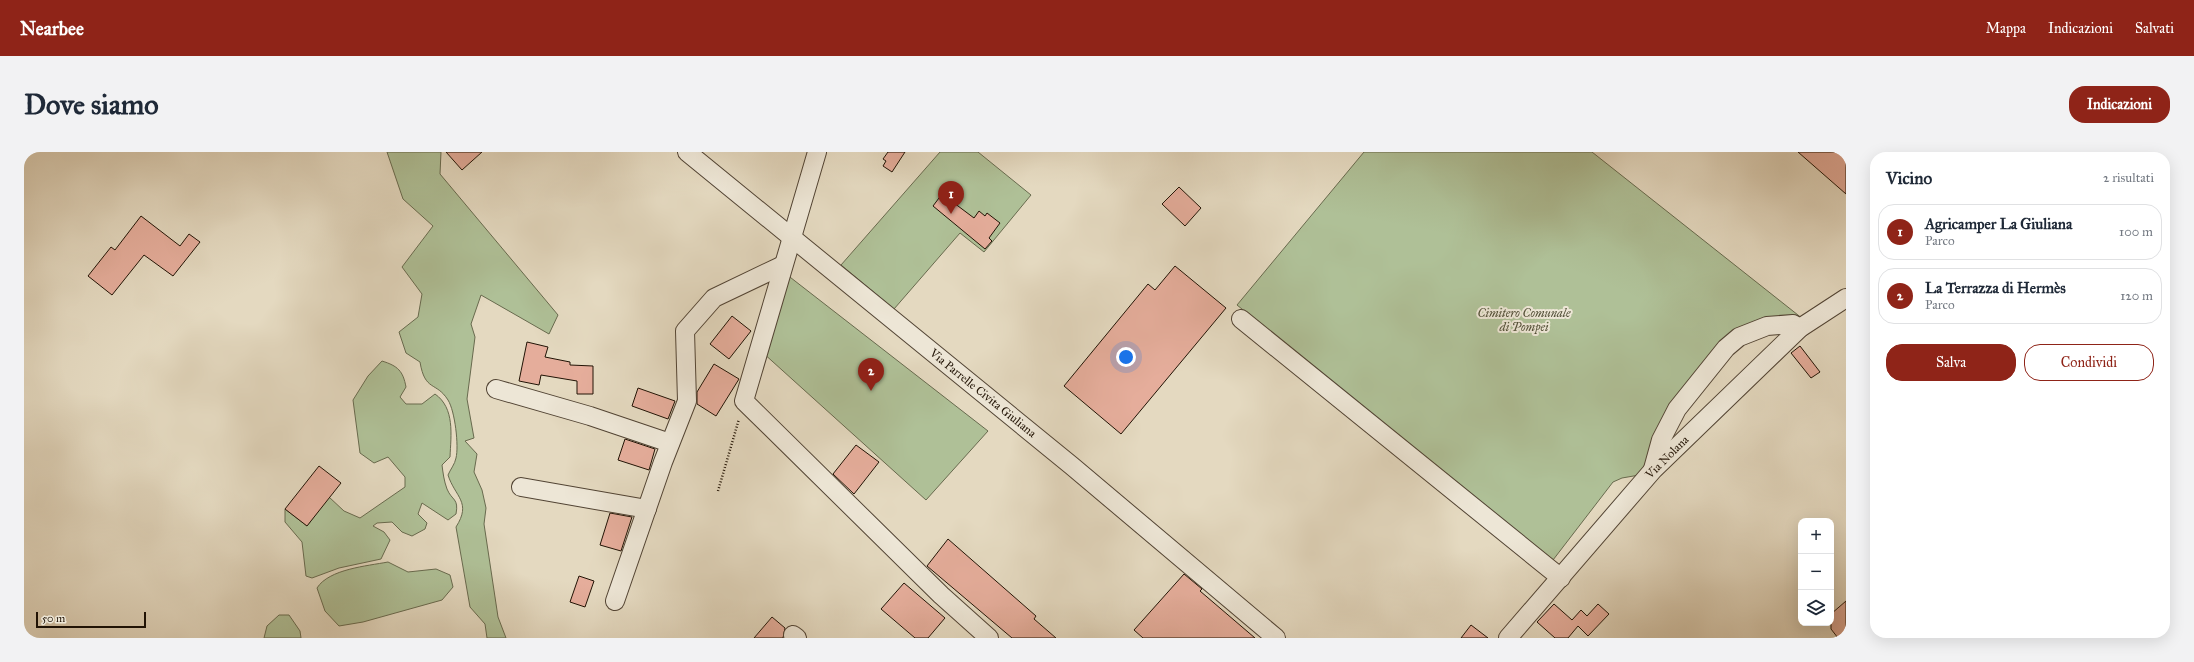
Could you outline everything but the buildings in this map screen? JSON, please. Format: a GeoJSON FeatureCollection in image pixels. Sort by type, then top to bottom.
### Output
{"type":"FeatureCollection","features":[{"type":"Feature","properties":{"kind":"street","name":"Via Parrelle Civita Giuliana"},"geometry":{"type":"LineString","coordinates":[[687,152],[1072,466],[1276,638]]}},
{"type":"Feature","properties":{"kind":"street"},"geometry":{"type":"LineString","coordinates":[[816,152],[744,401],[941,595],[989,638]]}},
{"type":"Feature","properties":{"kind":"street"},"geometry":{"type":"LineString","coordinates":[[615,601],[670,443],[687,401],[685,331],[714,298],[783,265]]}},
{"type":"Feature","properties":{"kind":"street","name":"Via Nolana"},"geometry":{"type":"LineString","coordinates":[[1508,638],[1653,470],[1800,328],[1846,298]]}},
{"type":"Feature","properties":{"kind":"street"},"geometry":{"type":"LineString","coordinates":[[1241,319],[1561,578]]}},
{"type":"Feature","properties":{"kind":"street"},"geometry":{"type":"LineString","coordinates":[[1653,470],[1661,440],[1677,409],[1726,348],[1739,337],[1767,326],[1793,324],[1800,328]]}},
{"type":"Feature","properties":{"kind":"street"},"geometry":{"type":"LineString","coordinates":[[496,389],[590,416],[670,443]]}},
{"type":"Feature","properties":{"kind":"street"},"geometry":{"type":"LineString","coordinates":[[521,487],[647,509]]}},
{"type":"Feature","properties":{"kind":"path"},"geometry":{"type":"LineString","coordinates":[[718,491],[744,401]]}},
{"type":"Feature","properties":{"kind":"green space"},"geometry":{"type":"Polygon","coordinates":[[[387,152],[441,152],[440,174],[558,315],[549,334],[481,295],[471,324],[475,337],[467,399],[474,438],[465,441],[477,454],[474,472],[482,490],[486,508],[484,524],[498,617],[506,638],[487,638],[485,624],[470,607],[456,527],[461,518],[462,505],[461,500],[448,475],[455,462],[457,453],[456,429],[453,412],[444,394],[431,385],[425,378],[420,362],[406,353],[399,332],[418,317],[422,294],[402,267],[433,226],[403,199],[387,152]]]}},
{"type":"Feature","properties":{"kind":"green space"},"geometry":{"type":"Polygon","coordinates":[[[940,152],[978,152],[1031,195],[984,252],[960,233],[894,309],[841,265],[940,152]]]}},
{"type":"Feature","properties":{"kind":"green space","name":"Cimitero Comunale di Pompei"},"geometry":{"type":"Polygon","coordinates":[[[1364,152],[1592,152],[1803,319],[1739,329],[1645,474],[1622,478],[1613,482],[1553,560],[1237,305],[1364,152]]]}},
{"type":"Feature","properties":{"kind":"green space"},"geometry":{"type":"Polygon","coordinates":[[[786,274],[988,431],[926,500],[762,352],[786,274]]]}},
{"type":"Feature","properties":{"kind":"green space"},"geometry":{"type":"Polygon","coordinates":[[[382,361],[396,367],[401,373],[406,387],[400,397],[406,404],[422,404],[435,394],[446,407],[449,414],[451,431],[450,457],[442,465],[447,489],[457,505],[456,514],[448,520],[422,503],[418,514],[427,523],[425,529],[412,536],[402,532],[392,522],[377,523],[373,526],[384,532],[390,540],[381,559],[339,568],[312,578],[306,576],[302,542],[285,522],[285,509],[307,526],[329,497],[344,511],[360,518],[405,487],[405,477],[388,457],[374,463],[360,453],[353,400],[368,376],[382,361]]]}},
{"type":"Feature","properties":{"kind":"green space"},"geometry":{"type":"Polygon","coordinates":[[[388,562],[408,572],[436,569],[450,575],[453,587],[442,600],[363,622],[339,626],[325,611],[317,588],[330,576],[339,572],[388,562]]]}},
{"type":"Feature","properties":{"kind":"green space"},"geometry":{"type":"Polygon","coordinates":[[[279,615],[289,615],[300,631],[301,638],[264,638],[267,626],[279,615]]]}},
{"type":"Feature","properties":{"kind":"place","name":"Agricamper La Giuliana"},"geometry":{"type":"Point","coordinates":[951,214]}},
{"type":"Feature","properties":{"kind":"place","name":"La Terrazza di Hermès"},"geometry":{"type":"Point","coordinates":[871,391]}}]}
